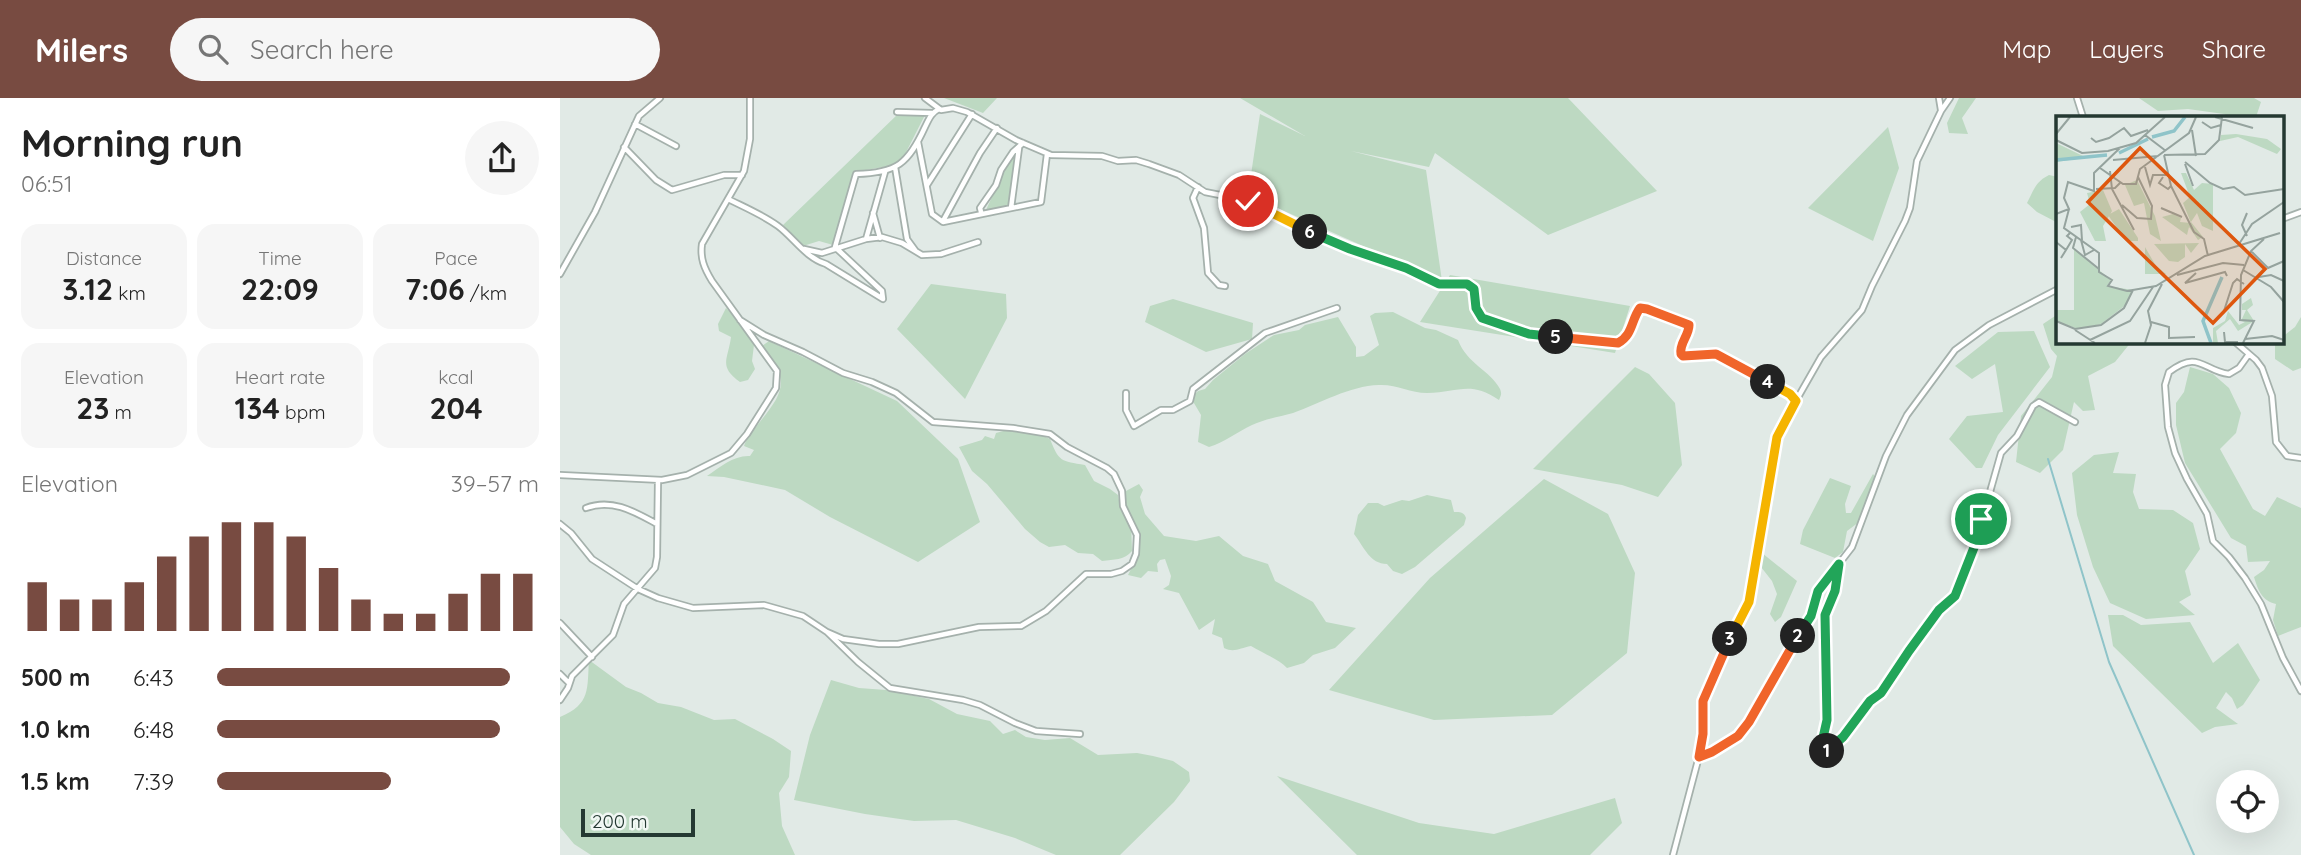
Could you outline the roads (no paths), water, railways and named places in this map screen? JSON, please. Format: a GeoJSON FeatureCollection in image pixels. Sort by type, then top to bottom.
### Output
{"type":"FeatureCollection","features":[{"type":"Feature","properties":{"kind":"street"},"geometry":{"type":"LineString","coordinates":[[560,274],[595,212],[639,116],[660,98]]}},
{"type":"Feature","properties":{"kind":"street"},"geometry":{"type":"LineString","coordinates":[[560,475],[658,480],[687,475],[731,453],[747,434],[776,388],[776,368],[705,270],[701,253],[702,244],[742,175],[750,139],[750,98]]}},
{"type":"Feature","properties":{"kind":"street"},"geometry":{"type":"LineString","coordinates":[[925,98],[939,109]]}},
{"type":"Feature","properties":{"kind":"street"},"geometry":{"type":"LineString","coordinates":[[1939,98],[1941,111]]}},
{"type":"Feature","properties":{"kind":"street"},"geometry":{"type":"LineString","coordinates":[[1672,855],[1699,757],[1703,734],[1703,701],[1749,602],[1777,437],[1821,357],[1862,310],[1905,221],[1913,195],[1917,161],[1950,98]]}},
{"type":"Feature","properties":{"kind":"street"},"geometry":{"type":"LineString","coordinates":[[2077,98],[2083,116]]}},
{"type":"Feature","properties":{"kind":"street"},"geometry":{"type":"LineString","coordinates":[[897,112],[932,113],[939,109],[953,108],[972,114],[1021,145],[1047,154],[1102,156],[1118,161],[1136,160],[1180,175],[1211,193],[1245,200],[1305,230],[1406,268],[1439,284],[1467,284],[1474,289],[1476,308],[1482,318],[1529,334],[1618,343],[1628,336],[1636,311],[1640,308],[1647,309],[1689,325],[1681,347],[1683,356],[1716,354],[1790,394],[1796,401]]}},
{"type":"Feature","properties":{"kind":"street"},"geometry":{"type":"LineString","coordinates":[[835,247],[856,174],[885,172],[904,162],[932,113]]}},
{"type":"Feature","properties":{"kind":"street"},"geometry":{"type":"LineString","coordinates":[[927,186],[972,114]]}},
{"type":"Feature","properties":{"kind":"street"},"geometry":{"type":"LineString","coordinates":[[635,124],[676,146]]}},
{"type":"Feature","properties":{"kind":"street"},"geometry":{"type":"LineString","coordinates":[[943,222],[980,153],[997,128]]}},
{"type":"Feature","properties":{"kind":"street"},"geometry":{"type":"LineString","coordinates":[[918,141],[932,214],[943,222],[1041,202],[1047,154]]}},
{"type":"Feature","properties":{"kind":"street"},"geometry":{"type":"LineString","coordinates":[[1011,208],[1021,145]]}},
{"type":"Feature","properties":{"kind":"street"},"geometry":{"type":"LineString","coordinates":[[981,212],[980,208],[996,185],[1001,170],[1021,145]]}},
{"type":"Feature","properties":{"kind":"street"},"geometry":{"type":"LineString","coordinates":[[624,147],[656,180],[672,190],[724,175],[742,175]]}},
{"type":"Feature","properties":{"kind":"street"},"geometry":{"type":"LineString","coordinates":[[895,167],[908,239],[916,252]]}},
{"type":"Feature","properties":{"kind":"street"},"geometry":{"type":"LineString","coordinates":[[866,239],[885,172]]}},
{"type":"Feature","properties":{"kind":"street"},"geometry":{"type":"LineString","coordinates":[[1198,187],[1193,198],[1203,228],[1208,274],[1219,285],[1225,286]]}},
{"type":"Feature","properties":{"kind":"street"},"geometry":{"type":"LineString","coordinates":[[728,199],[780,227],[817,261],[883,299],[882,291],[835,247]]}},
{"type":"Feature","properties":{"kind":"street"},"geometry":{"type":"LineString","coordinates":[[873,212],[880,237]]}},
{"type":"Feature","properties":{"kind":"street"},"geometry":{"type":"LineString","coordinates":[[2284,218],[2301,212]]}},
{"type":"Feature","properties":{"kind":"street"},"geometry":{"type":"LineString","coordinates":[[803,249],[822,253],[835,247],[880,237],[902,243],[922,255],[941,254],[978,242]]}},
{"type":"Feature","properties":{"kind":"street"},"geometry":{"type":"LineString","coordinates":[[1699,757],[1738,736],[1749,722],[1811,616],[1818,591],[1852,547],[1886,456],[1907,415],[1955,350],[1989,325],[2056,290]]}},
{"type":"Feature","properties":{"kind":"street"},"geometry":{"type":"LineString","coordinates":[[1126,393],[1126,410],[1134,426],[1161,410],[1173,410],[1190,401],[1193,389],[1265,333],[1337,308]]}},
{"type":"Feature","properties":{"kind":"street"},"geometry":{"type":"LineString","coordinates":[[560,524],[592,559],[638,589],[670,602],[693,608],[764,605],[803,616],[843,639],[879,644],[898,644],[979,627],[1021,625],[1046,611],[1086,574],[1111,575],[1132,564],[1136,554],[1137,535],[1123,506],[1122,491],[1114,474],[1107,468],[1067,447],[1050,434],[1013,428],[933,422],[896,393],[843,373],[764,335],[740,320]]}},
{"type":"Feature","properties":{"kind":"street"},"geometry":{"type":"LineString","coordinates":[[2236,343],[2262,368],[2272,397],[2276,442],[2287,456],[2301,458]]}},
{"type":"Feature","properties":{"kind":"street"},"geometry":{"type":"LineString","coordinates":[[2249,354],[2239,368],[2229,374],[2220,373],[2206,365],[2188,362],[2169,372],[2165,385],[2168,427],[2175,453],[2207,514],[2213,541],[2229,557],[2261,604],[2283,657],[2301,691]]}},
{"type":"Feature","properties":{"kind":"street"},"geometry":{"type":"LineString","coordinates":[[1839,564],[1835,591],[1825,615],[1827,720],[1820,751],[1822,754],[1843,737],[1864,707],[1881,693],[1939,610],[1955,596],[1975,545],[2001,453],[2017,436],[2033,406],[2039,402],[2075,422]]}},
{"type":"Feature","properties":{"kind":"street"},"geometry":{"type":"LineString","coordinates":[[560,700],[572,676],[613,635],[624,604],[656,564],[658,480]]}},
{"type":"Feature","properties":{"kind":"street"},"geometry":{"type":"LineString","coordinates":[[586,508],[598,503],[625,507],[657,524]]}},
{"type":"Feature","properties":{"kind":"street"},"geometry":{"type":"LineString","coordinates":[[560,623],[592,657]]}},
{"type":"Feature","properties":{"kind":"street"},"geometry":{"type":"LineString","coordinates":[[827,632],[858,663],[890,688],[980,705],[1036,731],[1080,734]]}},
{"type":"Feature","properties":{"kind":"street"},"geometry":{"type":"LineString","coordinates":[[560,674],[569,683]]}},
{"type":"Feature","properties":{"kind":"waterway"},"geometry":{"type":"LineString","coordinates":[[2048,459],[2109,662],[2194,855]]}}]}
